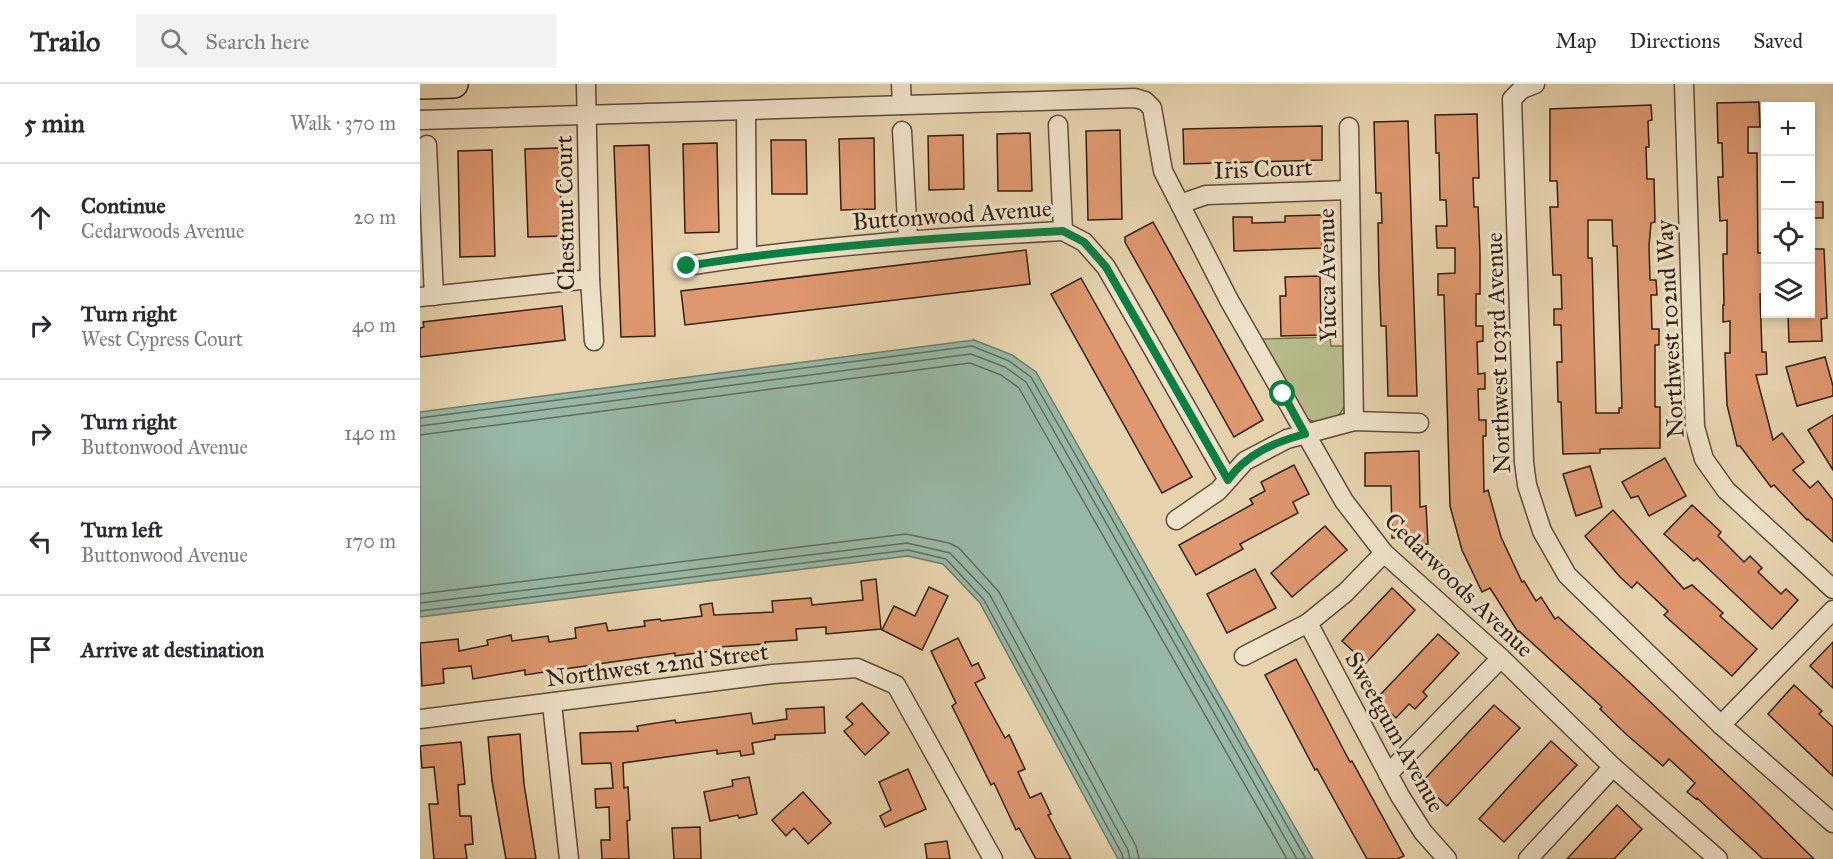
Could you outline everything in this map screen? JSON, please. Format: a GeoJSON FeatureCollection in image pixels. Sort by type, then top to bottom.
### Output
{"type":"FeatureCollection","features":[{"type":"Feature","properties":{"kind":"main road"},"geometry":{"type":"LineString","coordinates":[[420,85],[454,84]]}},
{"type":"Feature","properties":{"kind":"street","name":"Chestnut Court"},"geometry":{"type":"LineString","coordinates":[[586,84],[590,279],[594,341]]}},
{"type":"Feature","properties":{"kind":"street"},"geometry":{"type":"LineString","coordinates":[[424,120],[902,105],[901,84]]}},
{"type":"Feature","properties":{"kind":"street","name":"Northwest 102nd Way"},"geometry":{"type":"LineString","coordinates":[[1684,84],[1695,427],[1704,459],[1726,490],[1833,589]]}},
{"type":"Feature","properties":{"kind":"street","name":"Northwest 103rd Avenue"},"geometry":{"type":"LineString","coordinates":[[1528,86],[1512,99],[1527,485],[1542,531],[1567,575],[1721,725],[1833,823]]}},
{"type":"Feature","properties":{"kind":"street","name":"Cedarwoods Avenue"},"geometry":{"type":"LineString","coordinates":[[902,105],[1135,98],[1145,101],[1152,108],[1163,171],[1229,300],[1344,501],[1384,553],[1501,658],[1613,767],[1718,859]]}},
{"type":"Feature","properties":{"kind":"street"},"geometry":{"type":"LineString","coordinates":[[746,111],[747,256]]}},
{"type":"Feature","properties":{"kind":"street"},"geometry":{"type":"LineString","coordinates":[[1058,125],[1063,231]]}},
{"type":"Feature","properties":{"kind":"street","name":"Yucca Avenue"},"geometry":{"type":"LineString","coordinates":[[1348,127],[1354,421]]}},
{"type":"Feature","properties":{"kind":"street"},"geometry":{"type":"LineString","coordinates":[[902,131],[908,239]]}},
{"type":"Feature","properties":{"kind":"street"},"geometry":{"type":"LineString","coordinates":[[427,145],[427,296],[590,279]]}},
{"type":"Feature","properties":{"kind":"street","name":"Iris Court"},"geometry":{"type":"LineString","coordinates":[[1180,204],[1206,195],[1349,190]]}},
{"type":"Feature","properties":{"kind":"street","name":"Buttonwood Avenue"},"geometry":{"type":"LineString","coordinates":[[687,266],[747,256],[908,239],[1063,231],[1084,242],[1106,267],[1228,480]]}},
{"type":"Feature","properties":{"kind":"street"},"geometry":{"type":"LineString","coordinates":[[1176,520],[1218,491],[1245,461],[1287,439],[1354,421],[1419,423]]}},
{"type":"Feature","properties":{"kind":"street"},"geometry":{"type":"LineString","coordinates":[[1244,656],[1308,623],[1345,593],[1384,553]]}},
{"type":"Feature","properties":{"kind":"street"},"geometry":{"type":"LineString","coordinates":[[1721,725],[1833,610]]}},
{"type":"Feature","properties":{"kind":"street","name":"Sweetgum Avenue"},"geometry":{"type":"LineString","coordinates":[[1308,623],[1388,774],[1422,832],[1447,859]]}},
{"type":"Feature","properties":{"kind":"street"},"geometry":{"type":"LineString","coordinates":[[1388,774],[1501,658]]}},
{"type":"Feature","properties":{"kind":"street","name":"Northwest 22nd Street"},"geometry":{"type":"LineString","coordinates":[[420,719],[552,704],[773,674],[857,668],[896,685],[993,859]]}},
{"type":"Feature","properties":{"kind":"street"},"geometry":{"type":"LineString","coordinates":[[552,704],[569,859]]}},
{"type":"Feature","properties":{"kind":"street"},"geometry":{"type":"LineString","coordinates":[[1527,859],[1613,767]]}},
{"type":"Feature","properties":{"kind":"green space"},"geometry":{"type":"Polygon","coordinates":[[[1330,337],[1331,346],[1343,346],[1345,404],[1339,415],[1329,421],[1312,421],[1306,418],[1261,339],[1330,337]]]}},
{"type":"Feature","properties":{"kind":"water"},"geometry":{"type":"Polygon","coordinates":[[[974,340],[1012,355],[1036,372],[1313,859],[1118,859],[980,603],[943,564],[908,556],[420,617],[420,412],[974,340]]]}},
{"type":"Feature","properties":{"kind":"building"},"geometry":{"type":"Polygon","coordinates":[[[1759,102],[1760,127],[1748,127],[1748,153],[1757,153],[1762,352],[1766,352],[1767,374],[1756,375],[1773,440],[1782,433],[1804,462],[1793,470],[1810,488],[1818,481],[1833,500],[1833,542],[1807,520],[1774,485],[1771,487],[1740,446],[1737,446],[1727,405],[1725,353],[1730,353],[1730,321],[1723,322],[1723,254],[1727,254],[1727,220],[1720,221],[1718,177],[1723,177],[1722,143],[1718,143],[1717,103],[1759,102]]]}},
{"type":"Feature","properties":{"kind":"building"},"geometry":{"type":"Polygon","coordinates":[[[1651,105],[1652,120],[1648,121],[1649,147],[1646,147],[1647,179],[1654,179],[1655,222],[1651,223],[1649,246],[1650,280],[1656,280],[1657,295],[1651,295],[1652,329],[1659,329],[1659,345],[1655,345],[1655,407],[1660,407],[1660,448],[1600,449],[1600,453],[1563,454],[1557,362],[1562,362],[1561,325],[1554,325],[1554,309],[1562,309],[1561,275],[1553,275],[1550,207],[1558,207],[1557,181],[1550,181],[1550,109],[1651,105]],[[1588,220],[1588,258],[1592,258],[1596,413],[1619,413],[1619,408],[1622,408],[1617,246],[1613,246],[1612,220],[1588,220]]]}},
{"type":"Feature","properties":{"kind":"building"},"geometry":{"type":"Polygon","coordinates":[[[1477,114],[1479,178],[1473,178],[1474,207],[1478,207],[1480,294],[1476,294],[1476,326],[1483,326],[1483,341],[1477,342],[1478,374],[1485,373],[1485,389],[1478,389],[1479,420],[1486,420],[1486,436],[1483,436],[1484,492],[1488,490],[1501,537],[1522,582],[1524,581],[1536,601],[1541,597],[1555,619],[1558,617],[1627,680],[1814,859],[1763,859],[1697,798],[1687,792],[1695,783],[1669,759],[1663,766],[1600,709],[1602,707],[1518,632],[1490,588],[1482,592],[1462,550],[1450,506],[1444,295],[1438,295],[1438,274],[1455,273],[1455,248],[1437,248],[1436,226],[1447,226],[1446,200],[1440,200],[1435,115],[1477,114]]]}},
{"type":"Feature","properties":{"kind":"building"},"geometry":{"type":"Polygon","coordinates":[[[1408,121],[1417,396],[1388,396],[1386,326],[1381,326],[1378,223],[1382,223],[1381,193],[1376,193],[1374,122],[1408,121]]]}},
{"type":"Feature","properties":{"kind":"building"},"geometry":{"type":"Polygon","coordinates":[[[1322,126],[1322,160],[1184,164],[1183,129],[1322,126]]]}},
{"type":"Feature","properties":{"kind":"building"},"geometry":{"type":"Polygon","coordinates":[[[1120,130],[1122,219],[1088,220],[1086,131],[1120,130]]]}},
{"type":"Feature","properties":{"kind":"building"},"geometry":{"type":"Polygon","coordinates":[[[1030,133],[1032,191],[998,191],[997,134],[1030,133]]]}},
{"type":"Feature","properties":{"kind":"building"},"geometry":{"type":"Polygon","coordinates":[[[963,135],[964,189],[929,190],[928,136],[963,135]]]}},
{"type":"Feature","properties":{"kind":"building"},"geometry":{"type":"Polygon","coordinates":[[[874,138],[875,209],[841,210],[839,139],[874,138]]]}},
{"type":"Feature","properties":{"kind":"building"},"geometry":{"type":"Polygon","coordinates":[[[771,140],[806,140],[807,194],[772,194],[771,140]]]}},
{"type":"Feature","properties":{"kind":"building"},"geometry":{"type":"Polygon","coordinates":[[[717,143],[719,232],[685,233],[683,144],[717,143]]]}},
{"type":"Feature","properties":{"kind":"building"},"geometry":{"type":"Polygon","coordinates":[[[649,145],[655,336],[621,337],[614,146],[649,145]]]}},
{"type":"Feature","properties":{"kind":"building"},"geometry":{"type":"Polygon","coordinates":[[[559,148],[562,236],[528,237],[525,149],[559,148]]]}},
{"type":"Feature","properties":{"kind":"building"},"geometry":{"type":"Polygon","coordinates":[[[492,150],[495,256],[460,257],[458,151],[492,150]]]}},
{"type":"Feature","properties":{"kind":"building"},"geometry":{"type":"Polygon","coordinates":[[[1815,202],[1823,202],[1823,218],[1815,218],[1815,202]]]}},
{"type":"Feature","properties":{"kind":"building"},"geometry":{"type":"Polygon","coordinates":[[[1322,215],[1322,248],[1234,251],[1233,217],[1252,217],[1252,223],[1285,222],[1285,216],[1322,215]]]}},
{"type":"Feature","properties":{"kind":"building"},"geometry":{"type":"Polygon","coordinates":[[[1153,222],[1263,420],[1234,437],[1125,242],[1125,237],[1153,222]]]}},
{"type":"Feature","properties":{"kind":"building"},"geometry":{"type":"Polygon","coordinates":[[[1815,249],[1824,249],[1827,318],[1821,319],[1822,341],[1789,342],[1788,318],[1815,318],[1815,249]]]}},
{"type":"Feature","properties":{"kind":"building"},"geometry":{"type":"Polygon","coordinates":[[[1026,250],[1030,284],[685,325],[681,291],[1026,250]]]}},
{"type":"Feature","properties":{"kind":"building"},"geometry":{"type":"Polygon","coordinates":[[[1320,276],[1321,335],[1281,336],[1280,296],[1286,296],[1285,277],[1320,276]]]}},
{"type":"Feature","properties":{"kind":"building"},"geometry":{"type":"Polygon","coordinates":[[[1081,278],[1192,477],[1162,493],[1051,294],[1081,278]]]}},
{"type":"Feature","properties":{"kind":"building"},"geometry":{"type":"Polygon","coordinates":[[[562,306],[565,340],[420,357],[420,328],[424,327],[423,322],[562,306]]]}},
{"type":"Feature","properties":{"kind":"building"},"geometry":{"type":"Polygon","coordinates":[[[1825,357],[1833,386],[1833,396],[1797,406],[1786,367],[1825,357]]]}},
{"type":"Feature","properties":{"kind":"building"},"geometry":{"type":"Polygon","coordinates":[[[1833,415],[1833,470],[1808,430],[1833,415]]]}},
{"type":"Feature","properties":{"kind":"building"},"geometry":{"type":"Polygon","coordinates":[[[1419,451],[1420,507],[1426,506],[1428,544],[1411,545],[1410,537],[1392,538],[1391,486],[1365,486],[1365,453],[1419,451]]]}},
{"type":"Feature","properties":{"kind":"building"},"geometry":{"type":"Polygon","coordinates":[[[1665,458],[1686,496],[1649,516],[1638,496],[1631,498],[1622,482],[1665,458]]]}},
{"type":"Feature","properties":{"kind":"building"},"geometry":{"type":"Polygon","coordinates":[[[1294,465],[1309,494],[1293,502],[1298,513],[1240,544],[1243,549],[1196,575],[1179,545],[1253,504],[1250,499],[1265,491],[1261,482],[1294,465]]]}},
{"type":"Feature","properties":{"kind":"building"},"geometry":{"type":"Polygon","coordinates":[[[1590,466],[1602,507],[1576,516],[1563,474],[1590,466]]]}},
{"type":"Feature","properties":{"kind":"building"},"geometry":{"type":"Polygon","coordinates":[[[1692,505],[1721,532],[1718,536],[1744,562],[1750,556],[1762,568],[1758,572],[1781,594],[1786,589],[1798,600],[1772,629],[1697,558],[1694,561],[1664,534],[1692,505]]]}},
{"type":"Feature","properties":{"kind":"building"},"geometry":{"type":"Polygon","coordinates":[[[1613,510],[1684,589],[1692,585],[1723,613],[1720,616],[1757,649],[1732,676],[1664,615],[1668,611],[1637,582],[1632,588],[1620,577],[1585,536],[1613,510]]]}},
{"type":"Feature","properties":{"kind":"building"},"geometry":{"type":"Polygon","coordinates":[[[1325,526],[1347,550],[1292,597],[1271,573],[1325,526]]]}},
{"type":"Feature","properties":{"kind":"building"},"geometry":{"type":"Polygon","coordinates":[[[1255,569],[1276,608],[1227,633],[1207,594],[1255,569]]]}},
{"type":"Feature","properties":{"kind":"building"},"geometry":{"type":"Polygon","coordinates":[[[876,579],[881,629],[826,634],[826,627],[796,629],[797,640],[719,647],[719,650],[675,656],[675,653],[525,675],[525,670],[473,679],[471,666],[443,669],[444,683],[422,686],[420,643],[458,639],[459,651],[488,645],[487,640],[511,635],[512,641],[548,636],[549,642],[576,638],[575,628],[606,623],[608,631],[645,626],[644,621],[702,616],[700,605],[712,603],[714,615],[773,612],[772,601],[811,598],[812,605],[863,600],[861,581],[876,579]]]}},
{"type":"Feature","properties":{"kind":"building"},"geometry":{"type":"Polygon","coordinates":[[[929,587],[948,596],[922,650],[882,630],[894,606],[915,616],[929,587]]]}},
{"type":"Feature","properties":{"kind":"building"},"geometry":{"type":"Polygon","coordinates":[[[1392,588],[1415,610],[1366,663],[1342,641],[1392,588]]]}},
{"type":"Feature","properties":{"kind":"building"},"geometry":{"type":"Polygon","coordinates":[[[1438,634],[1459,653],[1423,692],[1427,696],[1415,709],[1409,704],[1396,718],[1380,703],[1383,700],[1379,696],[1438,634]]]}},
{"type":"Feature","properties":{"kind":"building"},"geometry":{"type":"Polygon","coordinates":[[[958,638],[972,666],[978,663],[985,678],[975,683],[1005,738],[1009,735],[1025,769],[1018,772],[1030,798],[1041,793],[1051,814],[1048,815],[1071,859],[1036,859],[1019,828],[1016,830],[994,783],[991,785],[952,706],[956,703],[931,651],[958,638]]]}},
{"type":"Feature","properties":{"kind":"building"},"geometry":{"type":"Polygon","coordinates":[[[1833,642],[1833,688],[1810,666],[1833,642]]]}},
{"type":"Feature","properties":{"kind":"building"},"geometry":{"type":"Polygon","coordinates":[[[1296,659],[1350,762],[1352,761],[1404,856],[1397,859],[1367,859],[1317,769],[1315,770],[1265,675],[1296,659]]]}},
{"type":"Feature","properties":{"kind":"building"},"geometry":{"type":"Polygon","coordinates":[[[1794,685],[1822,711],[1819,714],[1833,727],[1833,776],[1768,714],[1794,685]]]}},
{"type":"Feature","properties":{"kind":"building"},"geometry":{"type":"Polygon","coordinates":[[[862,703],[889,733],[865,755],[844,731],[853,724],[846,717],[862,703]]]}},
{"type":"Feature","properties":{"kind":"building"},"geometry":{"type":"Polygon","coordinates":[[[1494,705],[1520,728],[1447,806],[1422,782],[1494,705]]]}},
{"type":"Feature","properties":{"kind":"building"},"geometry":{"type":"Polygon","coordinates":[[[824,707],[825,733],[775,735],[775,739],[752,743],[754,754],[741,756],[740,751],[717,754],[717,750],[623,763],[624,788],[628,787],[629,859],[602,859],[601,840],[610,840],[609,807],[596,808],[595,789],[613,788],[611,763],[582,764],[580,733],[638,731],[637,726],[751,713],[753,724],[787,719],[786,709],[824,707]]]}},
{"type":"Feature","properties":{"kind":"building"},"geometry":{"type":"Polygon","coordinates":[[[520,734],[524,784],[536,859],[506,859],[492,781],[488,737],[520,734]]]}},
{"type":"Feature","properties":{"kind":"building"},"geometry":{"type":"Polygon","coordinates":[[[1551,741],[1577,765],[1504,842],[1479,819],[1551,741]]]}},
{"type":"Feature","properties":{"kind":"building"},"geometry":{"type":"Polygon","coordinates":[[[461,742],[465,784],[458,785],[460,816],[471,816],[473,844],[465,845],[467,859],[434,859],[429,804],[438,804],[434,767],[422,768],[420,746],[461,742]]]}},
{"type":"Feature","properties":{"kind":"building"},"geometry":{"type":"Polygon","coordinates":[[[908,769],[926,809],[885,827],[880,816],[891,810],[879,782],[908,769]]]}},
{"type":"Feature","properties":{"kind":"building"},"geometry":{"type":"Polygon","coordinates":[[[749,777],[757,814],[739,818],[738,815],[710,821],[704,792],[733,786],[732,780],[749,777]]]}},
{"type":"Feature","properties":{"kind":"building"},"geometry":{"type":"Polygon","coordinates":[[[803,792],[831,823],[808,844],[794,828],[786,836],[772,820],[803,792]]]}},
{"type":"Feature","properties":{"kind":"building"},"geometry":{"type":"Polygon","coordinates":[[[1617,805],[1642,829],[1614,859],[1567,859],[1617,805]]]}},
{"type":"Feature","properties":{"kind":"building"},"geometry":{"type":"Polygon","coordinates":[[[700,827],[701,859],[674,859],[672,828],[700,827]]]}},
{"type":"Feature","properties":{"kind":"building"},"geometry":{"type":"Polygon","coordinates":[[[947,841],[950,859],[927,859],[925,844],[947,841]]]}},
{"type":"Feature","properties":{"kind":"route"},"geometry":{"type":"LineString","coordinates":[[687,266],[747,256],[908,239],[1063,231],[1084,242],[1106,267],[1228,480],[1245,461],[1263,450],[1305,434],[1283,394]]}}]}
